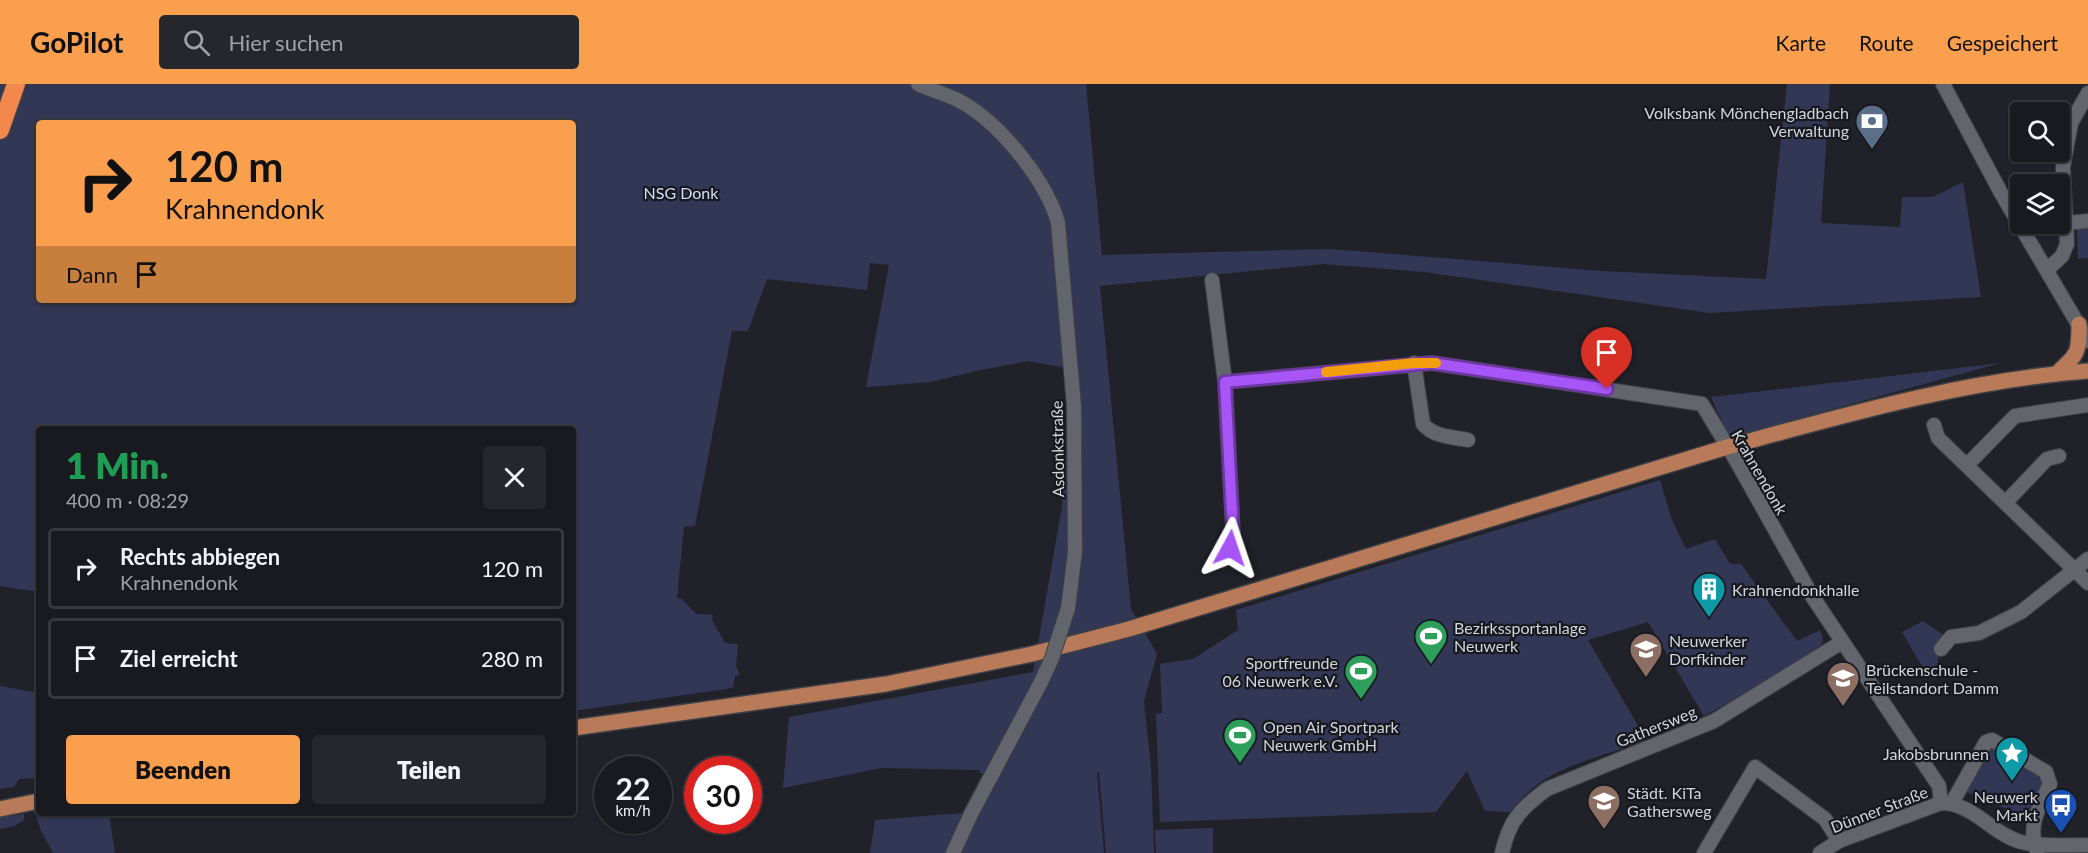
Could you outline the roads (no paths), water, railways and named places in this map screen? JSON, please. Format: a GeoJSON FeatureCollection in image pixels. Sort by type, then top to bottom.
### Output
{"type":"FeatureCollection","features":[{"type":"Feature","properties":{"kind":"highway"},"geometry":{"type":"LineString","coordinates":[[0,130],[16,84]]}},
{"type":"Feature","properties":{"kind":"main road"},"geometry":{"type":"LineString","coordinates":[[2056,374],[2076,354],[2079,347],[2079,324]]}},
{"type":"Feature","properties":{"kind":"main road"},"geometry":{"type":"LineString","coordinates":[[576,728],[886,684],[1032,654],[1130,629],[1727,447],[1821,421],[1944,392],[2088,371]]}},
{"type":"Feature","properties":{"kind":"main road"},"geometry":{"type":"LineString","coordinates":[[0,802],[36,801]]}},
{"type":"Feature","properties":{"kind":"main road"},"geometry":{"type":"LineString","coordinates":[[0,809],[36,801]]}},
{"type":"Feature","properties":{"kind":"street","name":"Asdonkstraße"},"geometry":{"type":"LineString","coordinates":[[918,84],[966,104],[997,130],[1017,152],[1040,184],[1055,211],[1074,405],[1075,552],[1068,608],[1052,658],[1041,682],[970,814],[953,853]]}},
{"type":"Feature","properties":{"kind":"street"},"geometry":{"type":"LineString","coordinates":[[1943,84],[2001,193],[2088,340]]}},
{"type":"Feature","properties":{"kind":"street"},"geometry":{"type":"LineString","coordinates":[[2063,174],[2071,123],[2088,93]]}},
{"type":"Feature","properties":{"kind":"street"},"geometry":{"type":"LineString","coordinates":[[2070,223],[2088,221]]}},
{"type":"Feature","properties":{"kind":"street"},"geometry":{"type":"LineString","coordinates":[[2048,269],[2062,256],[2067,244],[2067,234]]}},
{"type":"Feature","properties":{"kind":"street"},"geometry":{"type":"LineString","coordinates":[[1212,280],[1225,382],[1233,532],[1230,548]]}},
{"type":"Feature","properties":{"kind":"street"},"geometry":{"type":"LineString","coordinates":[[1414,363],[1423,424],[1439,435],[1468,440]]}},
{"type":"Feature","properties":{"kind":"street","name":"Krahnendonk"},"geometry":{"type":"LineString","coordinates":[[1225,382],[1414,363],[1451,365],[1702,404],[1812,596],[1939,786],[1947,803]]}},
{"type":"Feature","properties":{"kind":"street"},"geometry":{"type":"LineString","coordinates":[[1967,465],[2015,416],[2088,405]]}},
{"type":"Feature","properties":{"kind":"street"},"geometry":{"type":"LineString","coordinates":[[1934,425],[1938,438],[2088,583]]}},
{"type":"Feature","properties":{"kind":"street"},"geometry":{"type":"LineString","coordinates":[[2006,502],[2047,459],[2059,456]]}},
{"type":"Feature","properties":{"kind":"street"},"geometry":{"type":"LineString","coordinates":[[1941,649],[1951,637],[1979,633],[2021,612],[2037,597],[2088,559]]}},
{"type":"Feature","properties":{"kind":"street","name":"Gathersweg"},"geometry":{"type":"LineString","coordinates":[[1502,853],[1506,832],[1519,813],[1546,789],[1714,721],[1842,642]]}},
{"type":"Feature","properties":{"kind":"street"},"geometry":{"type":"LineString","coordinates":[[2036,848],[2032,827],[2036,812],[2050,784],[2046,772],[1992,740],[1986,742],[1947,803],[1970,811],[2012,838],[2036,848],[2088,845]]}},
{"type":"Feature","properties":{"kind":"street"},"geometry":{"type":"LineString","coordinates":[[1704,853],[1755,767],[1825,819],[1839,841]]}},
{"type":"Feature","properties":{"kind":"street","name":"Dünner Straße"},"geometry":{"type":"LineString","coordinates":[[1820,853],[1839,841],[1947,803]]}},
{"type":"Feature","properties":{"kind":"place","name":"Volksbank Mönchengladbach Verwaltung"},"geometry":{"type":"Point","coordinates":[1872,150]}},
{"type":"Feature","properties":{"kind":"place","name":"Krahnendonkhalle"},"geometry":{"type":"Point","coordinates":[1709,618]}},
{"type":"Feature","properties":{"kind":"place","name":"Bezirkssportanlage Neuwerk"},"geometry":{"type":"Point","coordinates":[1431,665]}},
{"type":"Feature","properties":{"kind":"place","name":"Neuwerker Dorfkinder"},"geometry":{"type":"Point","coordinates":[1646,678]}},
{"type":"Feature","properties":{"kind":"place","name":"Sportfreunde 06 Neuwerk e.V."},"geometry":{"type":"Point","coordinates":[1361,700]}},
{"type":"Feature","properties":{"kind":"place","name":"Brückenschule - Teilstandort Damm"},"geometry":{"type":"Point","coordinates":[1843,707]}},
{"type":"Feature","properties":{"kind":"place","name":"Open Air Sportpark Neuwerk GmbH"},"geometry":{"type":"Point","coordinates":[1240,764]}},
{"type":"Feature","properties":{"kind":"place","name":"Jakobsbrunnen"},"geometry":{"type":"Point","coordinates":[2012,782]}},
{"type":"Feature","properties":{"kind":"place","name":"Städt. KiTa Gathersweg"},"geometry":{"type":"Point","coordinates":[1604,830]}},
{"type":"Feature","properties":{"kind":"place","name":"Neuwerk Markt"},"geometry":{"type":"Point","coordinates":[2061,834]}},
{"type":"Feature","properties":{"kind":"park label","name":"NSG Donk"},"geometry":{"type":"Point","coordinates":[681,192]}}]}
